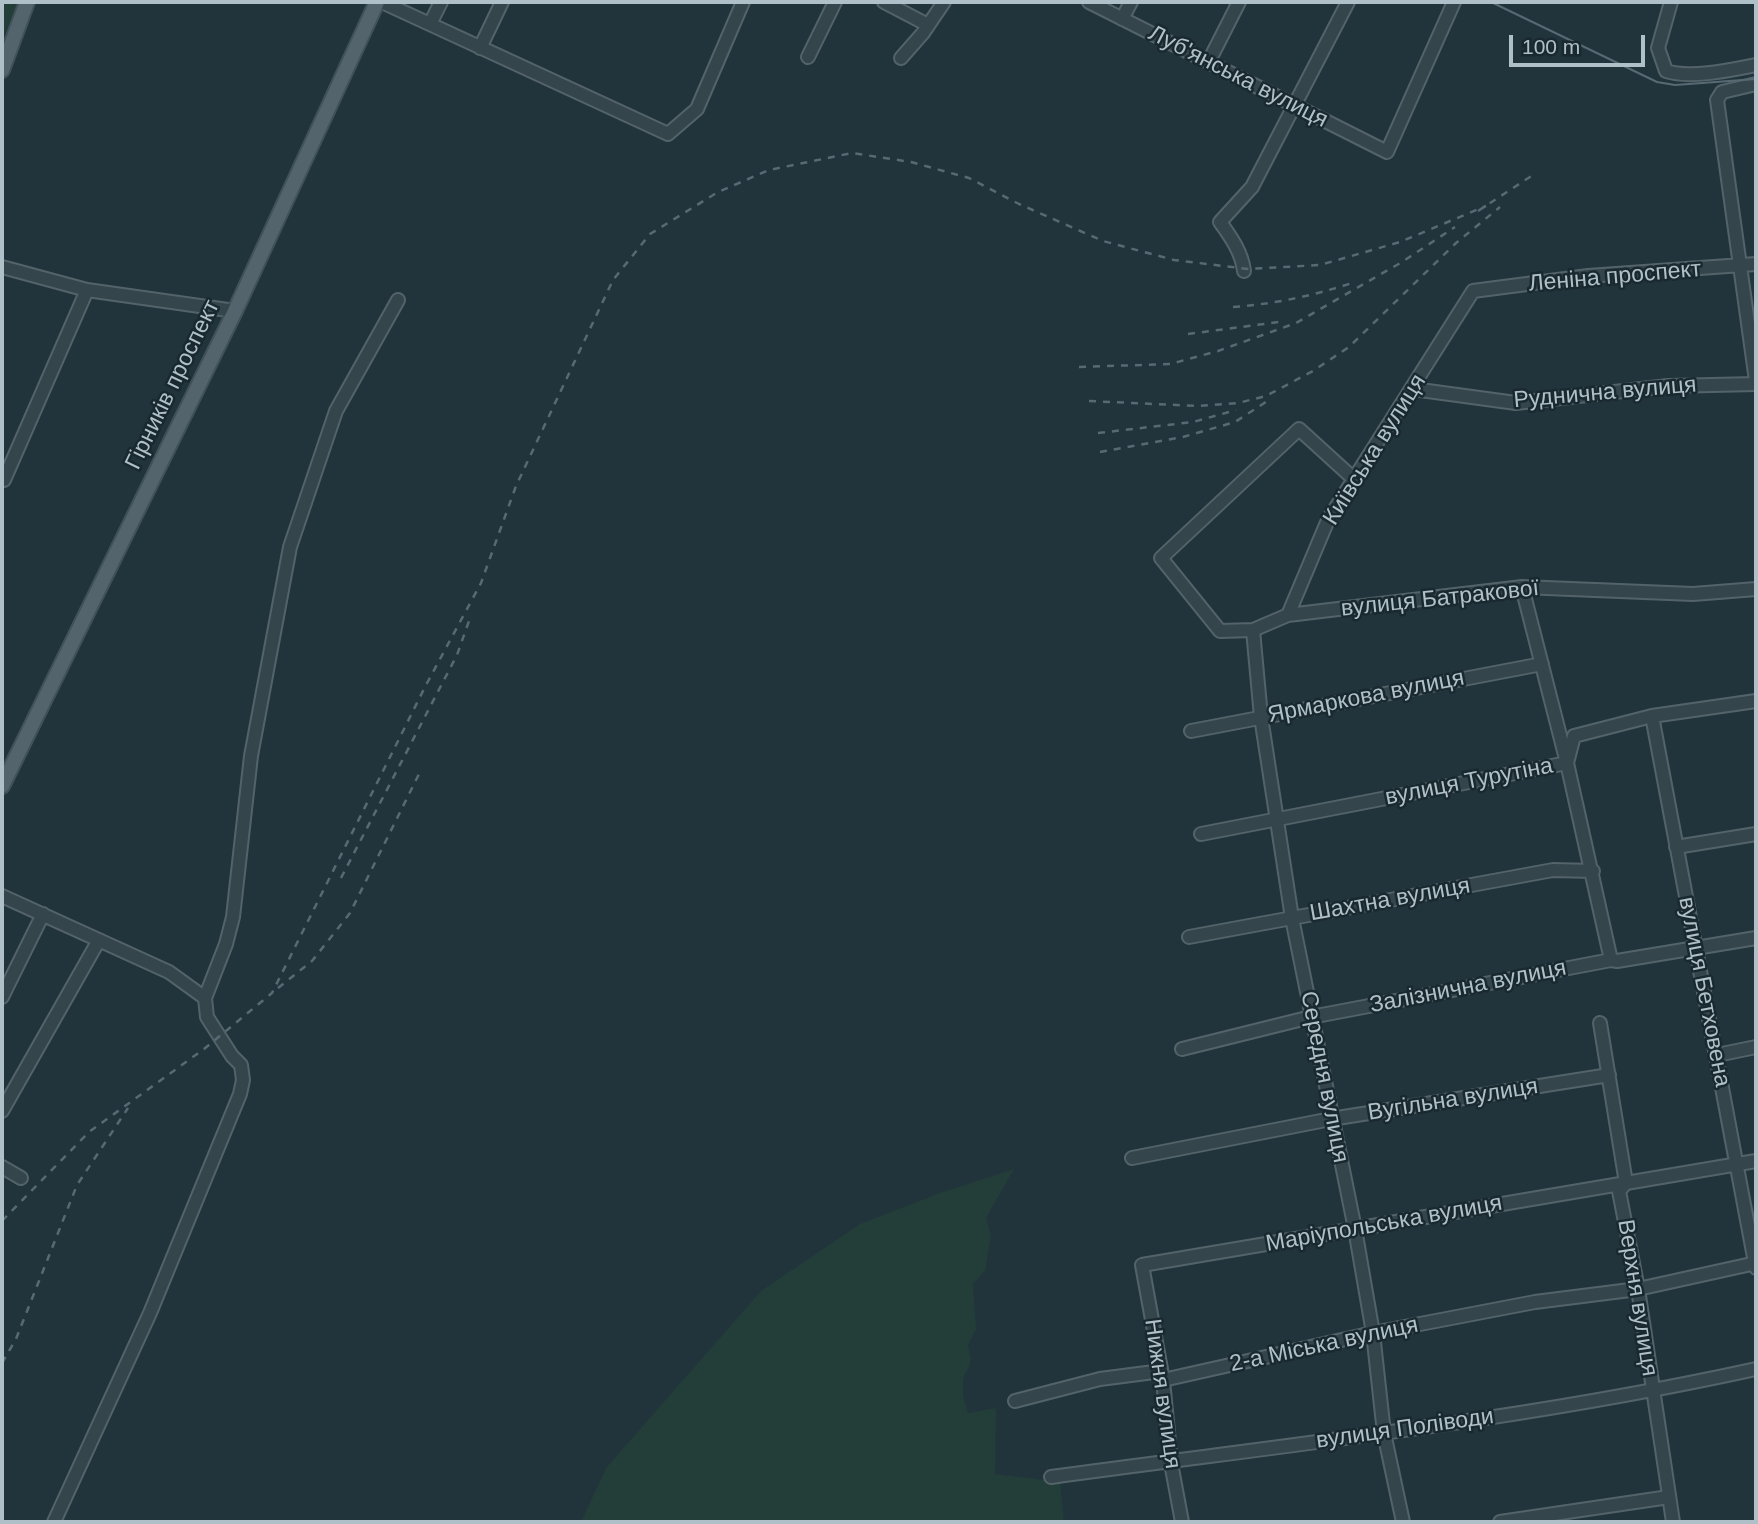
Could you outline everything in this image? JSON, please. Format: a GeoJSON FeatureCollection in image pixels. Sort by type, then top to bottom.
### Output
{"type":"FeatureCollection","features":[{"type":"Feature","properties":{"kind":"main road"},"geometry":{"type":"LineString","coordinates":[[2,70],[27,2]]}},
{"type":"Feature","properties":{"kind":"main road","name":"Гірників проспект"},"geometry":{"type":"LineString","coordinates":[[2,786],[235,311],[380,2]]}},
{"type":"Feature","properties":{"kind":"street"},"geometry":{"type":"LineString","coordinates":[[380,2],[668,134],[697,108],[743,2]]}},
{"type":"Feature","properties":{"kind":"street"},"geometry":{"type":"LineString","coordinates":[[430,24],[441,2]]}},
{"type":"Feature","properties":{"kind":"street"},"geometry":{"type":"LineString","coordinates":[[480,48],[502,2]]}},
{"type":"Feature","properties":{"kind":"street"},"geometry":{"type":"LineString","coordinates":[[808,57],[835,2]]}},
{"type":"Feature","properties":{"kind":"street"},"geometry":{"type":"LineString","coordinates":[[884,2],[928,25]]}},
{"type":"Feature","properties":{"kind":"street"},"geometry":{"type":"LineString","coordinates":[[901,58],[944,2]]}},
{"type":"Feature","properties":{"kind":"street","name":"Луб'янська вулиця"},"geometry":{"type":"LineString","coordinates":[[1089,2],[1387,152],[1454,2]]}},
{"type":"Feature","properties":{"kind":"street"},"geometry":{"type":"LineString","coordinates":[[1122,19],[1131,2]]}},
{"type":"Feature","properties":{"kind":"street"},"geometry":{"type":"LineString","coordinates":[[1209,61],[1239,2]]}},
{"type":"Feature","properties":{"kind":"street"},"geometry":{"type":"LineString","coordinates":[[1244,271],[1234,241],[1220,222],[1252,187],[1348,2]]}},
{"type":"Feature","properties":{"kind":"street"},"geometry":{"type":"LineString","coordinates":[[1671,2],[1658,48],[1666,71],[1676,74],[1696,73],[1756,65]]}},
{"type":"Feature","properties":{"kind":"street"},"geometry":{"type":"LineString","coordinates":[[1756,84],[1722,92],[1717,100],[1756,383]]}},
{"type":"Feature","properties":{"kind":"street","name":"Леніна проспект"},"geometry":{"type":"LineString","coordinates":[[1473,291],[1588,276],[1756,264]]}},
{"type":"Feature","properties":{"kind":"street"},"geometry":{"type":"LineString","coordinates":[[2,267],[87,290],[235,311]]}},
{"type":"Feature","properties":{"kind":"street"},"geometry":{"type":"LineString","coordinates":[[4,480],[87,290]]}},
{"type":"Feature","properties":{"kind":"street","name":"Київська вулиця"},"geometry":{"type":"LineString","coordinates":[[1288,615],[1328,520],[1473,291]]}},
{"type":"Feature","properties":{"kind":"street"},"geometry":{"type":"LineString","coordinates":[[54,1522],[150,1313],[240,1094],[243,1080],[241,1065],[232,1056],[207,1017],[205,998],[226,944],[233,917],[251,756],[290,547],[336,411],[398,300]]}},
{"type":"Feature","properties":{"kind":"street","name":"Руднична вулиця"},"geometry":{"type":"LineString","coordinates":[[1413,389],[1516,404],[1668,386],[1756,383]]}},
{"type":"Feature","properties":{"kind":"street"},"geometry":{"type":"LineString","coordinates":[[1253,630],[1220,631],[1161,558],[1299,429],[1355,480]]}},
{"type":"Feature","properties":{"kind":"street"},"geometry":{"type":"LineString","coordinates":[[1522,587],[1593,871],[1611,960]]}},
{"type":"Feature","properties":{"kind":"street","name":"вулиця Батракової"},"geometry":{"type":"LineString","coordinates":[[1253,630],[1288,615],[1522,587],[1693,594],[1756,589]]}},
{"type":"Feature","properties":{"kind":"street","name":"Середня вулиця"},"geometry":{"type":"LineString","coordinates":[[1253,630],[1261,717],[1275,818],[1311,1017],[1355,1229],[1373,1333],[1384,1433],[1403,1522]]}},
{"type":"Feature","properties":{"kind":"street","name":"Ярмаркова вулиця"},"geometry":{"type":"LineString","coordinates":[[1191,731],[1542,664]]}},
{"type":"Feature","properties":{"kind":"street","name":"вулиця Турутіна"},"geometry":{"type":"LineString","coordinates":[[1201,834],[1567,763],[1574,736],[1653,716],[1756,701]]}},
{"type":"Feature","properties":{"kind":"street","name":"вулиця Бетховена"},"geometry":{"type":"LineString","coordinates":[[1653,716],[1756,1265]]}},
{"type":"Feature","properties":{"kind":"street"},"geometry":{"type":"LineString","coordinates":[[1676,847],[1756,834]]}},
{"type":"Feature","properties":{"kind":"street","name":"Шахтна вулиця"},"geometry":{"type":"LineString","coordinates":[[1189,937],[1553,870],[1593,871]]}},
{"type":"Feature","properties":{"kind":"street"},"geometry":{"type":"LineString","coordinates":[[2,896],[169,972],[205,998]]}},
{"type":"Feature","properties":{"kind":"street"},"geometry":{"type":"LineString","coordinates":[[2,997],[43,914]]}},
{"type":"Feature","properties":{"kind":"street","name":"Залізнична вулиця"},"geometry":{"type":"LineString","coordinates":[[1182,1049],[1311,1017],[1611,960],[1756,938]]}},
{"type":"Feature","properties":{"kind":"street"},"geometry":{"type":"LineString","coordinates":[[2,1111],[99,940]]}},
{"type":"Feature","properties":{"kind":"street","name":"Верхня вулиця"},"geometry":{"type":"LineString","coordinates":[[1600,1023],[1626,1183],[1619,1191],[1638,1289],[1674,1522]]}},
{"type":"Feature","properties":{"kind":"street"},"geometry":{"type":"LineString","coordinates":[[1717,1055],[1756,1047]]}},
{"type":"Feature","properties":{"kind":"street","name":"Вугільна вулиця"},"geometry":{"type":"LineString","coordinates":[[1132,1158],[1331,1119],[1609,1075]]}},
{"type":"Feature","properties":{"kind":"street"},"geometry":{"type":"LineString","coordinates":[[1737,1164],[1756,1161]]}},
{"type":"Feature","properties":{"kind":"street","name":"Маріупольська вулиця"},"geometry":{"type":"LineString","coordinates":[[1142,1265],[1737,1164]]}},
{"type":"Feature","properties":{"kind":"street"},"geometry":{"type":"LineString","coordinates":[[2,1167],[21,1178]]}},
{"type":"Feature","properties":{"kind":"street","name":"Нижня вулиця"},"geometry":{"type":"LineString","coordinates":[[1142,1265],[1163,1380],[1171,1463],[1182,1522]]}},
{"type":"Feature","properties":{"kind":"street","name":"2-а Міська вулиця"},"geometry":{"type":"LineString","coordinates":[[1015,1401],[1100,1378],[1154,1372],[1163,1380],[1373,1333],[1535,1302],[1638,1289],[1756,1265]]}},
{"type":"Feature","properties":{"kind":"street","name":"вулиця Поліводи"},"geometry":{"type":"LineString","coordinates":[[1051,1477],[1384,1433],[1652,1392],[1756,1369]]}},
{"type":"Feature","properties":{"kind":"street"},"geometry":{"type":"LineString","coordinates":[[1500,1522],[1669,1497]]}},
{"type":"Feature","properties":{"kind":"green space"},"geometry":{"type":"Polygon","coordinates":[[[2,2],[18,2],[2,40],[2,2]]]}},
{"type":"Feature","properties":{"kind":"green space"},"geometry":{"type":"Polygon","coordinates":[[[1014,1169],[986,1218],[991,1235],[985,1271],[973,1284],[976,1329],[968,1345],[971,1362],[963,1379],[963,1396],[968,1413],[996,1408],[995,1474],[1060,1482],[1064,1522],[581,1522],[606,1468],[761,1291],[860,1224],[940,1193],[1014,1169]]]}},
{"type":"Feature","properties":{"kind":"tram line"},"geometry":{"type":"LineString","coordinates":[[1491,2],[1657,82],[1675,85],[1756,79]]}},
{"type":"Feature","properties":{"kind":"railway"},"geometry":{"type":"LineString","coordinates":[[2,1221],[89,1132],[204,1049],[272,993],[426,685],[481,583],[516,486],[613,280],[650,234],[718,192],[769,170],[852,153],[911,162],[969,178],[1019,204],[1103,241],[1174,260],[1248,269],[1320,265],[1400,242],[1486,206]]}},
{"type":"Feature","properties":{"kind":"railway"},"geometry":{"type":"LineString","coordinates":[[1478,211],[1536,173]]}},
{"type":"Feature","properties":{"kind":"railway"},"geometry":{"type":"LineString","coordinates":[[1089,401],[1198,406],[1238,403],[1266,396],[1313,371],[1349,347],[1456,243],[1500,207]]}},
{"type":"Feature","properties":{"kind":"railway"},"geometry":{"type":"LineString","coordinates":[[1079,367],[1170,364],[1218,351],[1296,323],[1402,262],[1455,227]]}},
{"type":"Feature","properties":{"kind":"railway"},"geometry":{"type":"LineString","coordinates":[[1233,307],[1293,299],[1352,283]]}},
{"type":"Feature","properties":{"kind":"railway"},"geometry":{"type":"LineString","coordinates":[[1188,334],[1279,322]]}},
{"type":"Feature","properties":{"kind":"railway"},"geometry":{"type":"LineString","coordinates":[[1100,452],[1183,437],[1235,422],[1269,400]]}},
{"type":"Feature","properties":{"kind":"railway"},"geometry":{"type":"LineString","coordinates":[[1098,433],[1193,422],[1236,410]]}},
{"type":"Feature","properties":{"kind":"railway"},"geometry":{"type":"LineString","coordinates":[[341,878],[457,655],[469,621]]}},
{"type":"Feature","properties":{"kind":"railway"},"geometry":{"type":"LineString","coordinates":[[278,988],[312,961],[350,913],[420,772]]}},
{"type":"Feature","properties":{"kind":"railway"},"geometry":{"type":"LineString","coordinates":[[2,1363],[16,1339],[77,1185],[128,1108]]}}]}
